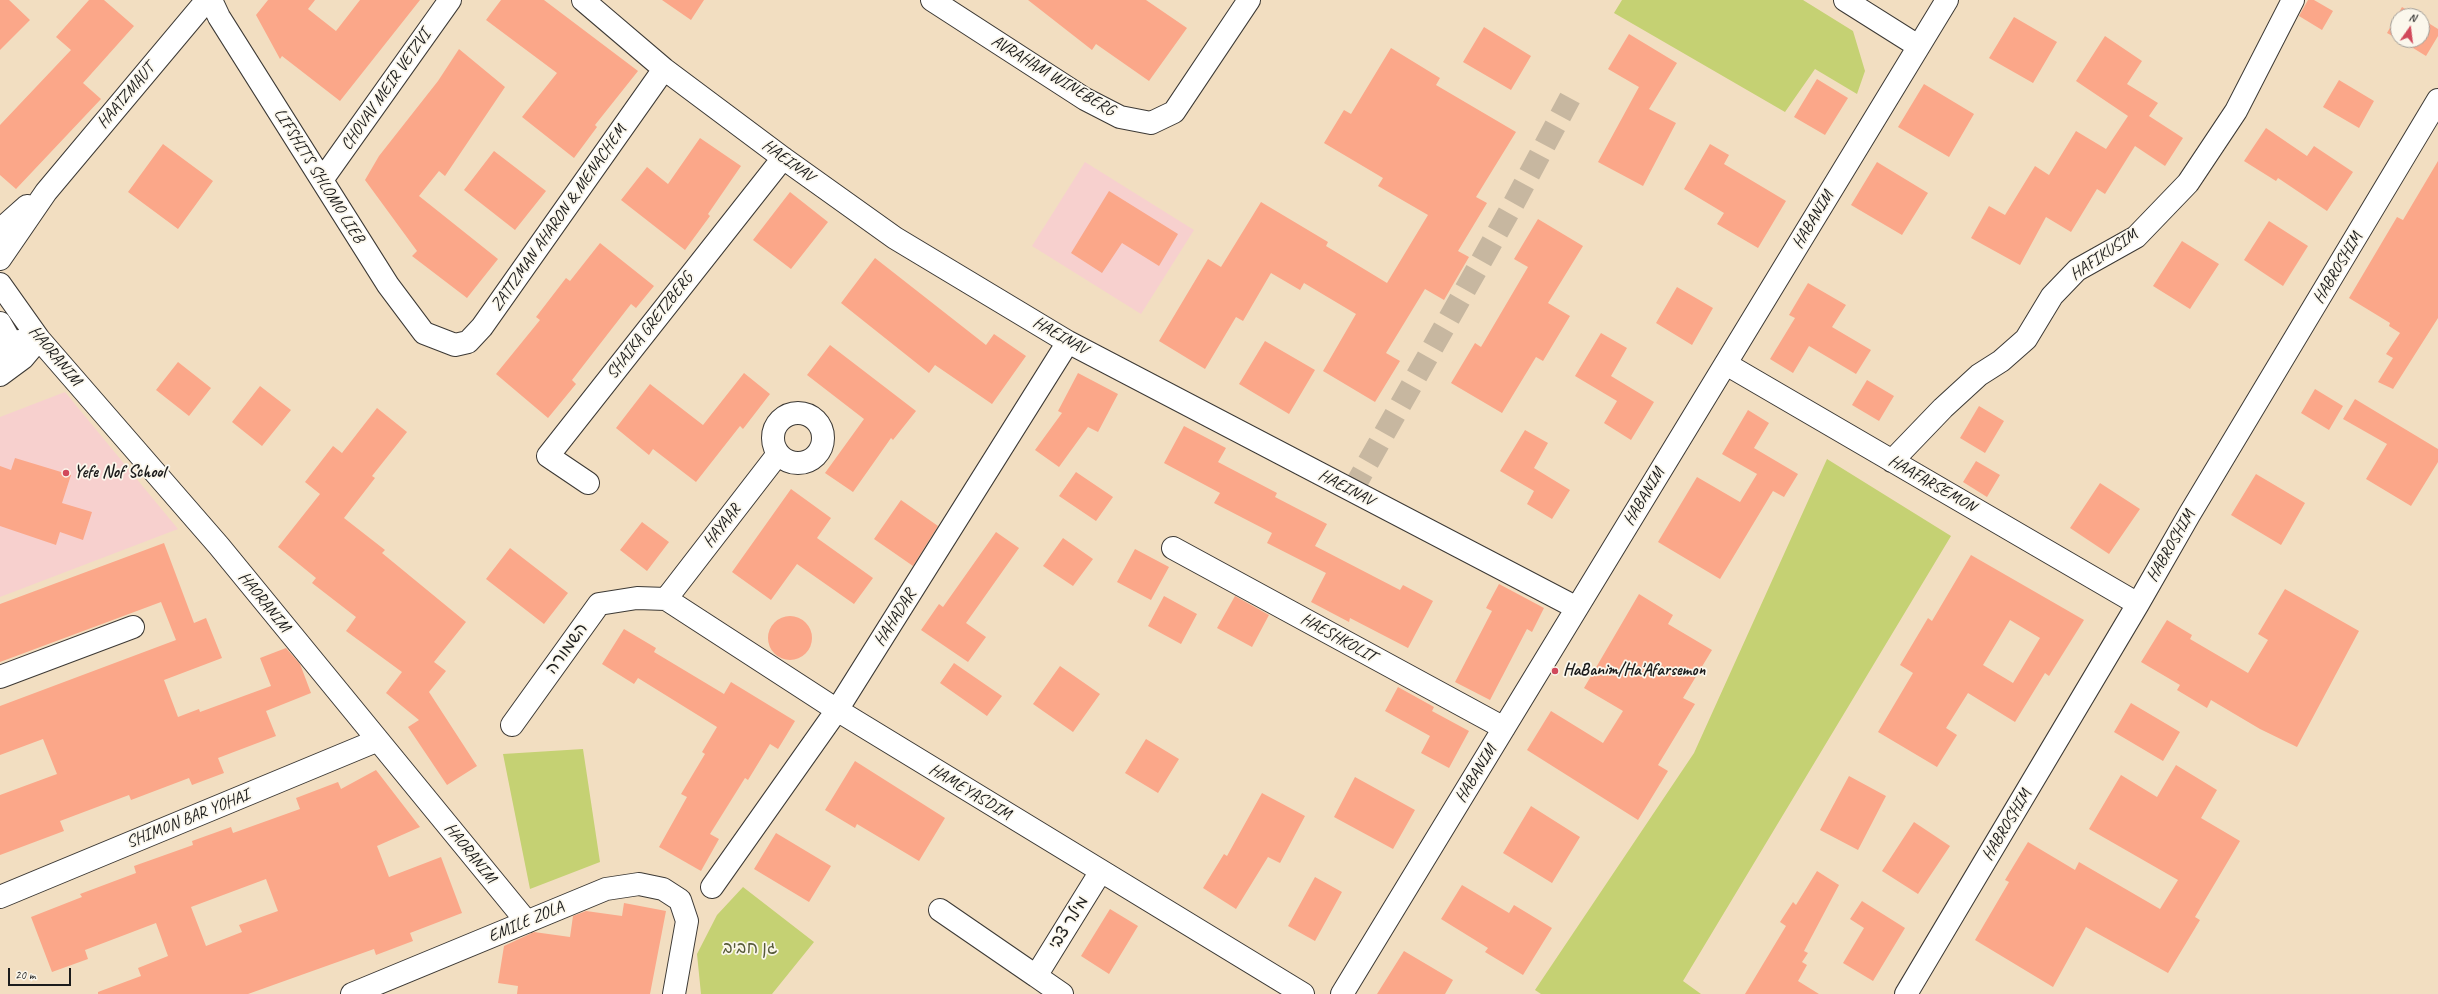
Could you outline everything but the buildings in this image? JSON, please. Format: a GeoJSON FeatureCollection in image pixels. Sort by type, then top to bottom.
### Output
{"type":"FeatureCollection","features":[{"type":"Feature","properties":{"kind":"street","name":"HAATZMAUT"},"geometry":{"type":"LineString","coordinates":[[0,259],[46,192],[207,0]]}},
{"type":"Feature","properties":{"kind":"street","name":"LIFSHITS SHLOMO LIEB"},"geometry":{"type":"LineString","coordinates":[[211,0],[388,285],[424,332],[440,340]]}},
{"type":"Feature","properties":{"kind":"street","name":"CHOVAV MEIR VETZVI"},"geometry":{"type":"LineString","coordinates":[[322,180],[450,0]]}},
{"type":"Feature","properties":{"kind":"street","name":"HAEINAV"},"geometry":{"type":"LineString","coordinates":[[583,0],[664,69],[783,158],[895,238],[1068,342],[1577,608]]}},
{"type":"Feature","properties":{"kind":"street","name":"AVRAHAM WINEBERG"},"geometry":{"type":"LineString","coordinates":[[932,0],[1085,99],[1120,117],[1151,123],[1174,112],[1249,0]]}},
{"type":"Feature","properties":{"kind":"street"},"geometry":{"type":"LineString","coordinates":[[1845,0],[1918,46]]}},
{"type":"Feature","properties":{"kind":"street","name":"HABANIM"},"geometry":{"type":"LineString","coordinates":[[1342,994],[1947,0]]}},
{"type":"Feature","properties":{"kind":"street","name":"HAFIKUSIM"},"geometry":{"type":"LineString","coordinates":[[1892,461],[1943,408],[1979,375],[2001,361],[2026,339],[2052,296],[2077,270],[2136,237],[2188,183],[2236,111],[2293,0]]}},
{"type":"Feature","properties":{"kind":"street","name":"ZATTZMAN AHARON & MENACHEM"},"geometry":{"type":"LineString","coordinates":[[440,340],[455,345],[468,342],[482,327],[664,69]]}},
{"type":"Feature","properties":{"kind":"street","name":"HABROSHIM"},"geometry":{"type":"LineString","coordinates":[[1906,994],[2138,604],[2189,515],[2438,100]]}},
{"type":"Feature","properties":{"kind":"street","name":"SHAIKA GRETZBERG"},"geometry":{"type":"LineString","coordinates":[[588,484],[548,456],[783,158]]}},
{"type":"Feature","properties":{"kind":"street","name":"HAATZMAUT"},"geometry":{"type":"LineString","coordinates":[[0,230],[10,216],[46,192]]}},
{"type":"Feature","properties":{"kind":"street","name":"HAORANIM"},"geometry":{"type":"LineString","coordinates":[[0,284],[39,340],[219,546],[376,741],[527,922]]}},
{"type":"Feature","properties":{"kind":"street","name":"HAORANIM"},"geometry":{"type":"LineString","coordinates":[[0,323],[5,348]]}},
{"type":"Feature","properties":{"kind":"street"},"geometry":{"type":"LineString","coordinates":[[5,348],[39,340]]}},
{"type":"Feature","properties":{"kind":"street"},"geometry":{"type":"LineString","coordinates":[[0,375],[23,358],[39,340]]}},
{"type":"Feature","properties":{"kind":"street","name":"HAHADAR"},"geometry":{"type":"LineString","coordinates":[[712,888],[837,710],[1068,342]]}},
{"type":"Feature","properties":{"kind":"street","name":"HAAFARSEMON"},"geometry":{"type":"LineString","coordinates":[[1726,364],[2138,604]]}},
{"type":"Feature","properties":{"kind":"street","name":"HAYAAR"},"geometry":{"type":"LineString","coordinates":[[666,599],[778,454]]}},
{"type":"Feature","properties":{"kind":"street","name":"HAESHKOLIT"},"geometry":{"type":"LineString","coordinates":[[1173,548],[1504,728]]}},
{"type":"Feature","properties":{"kind":"street","name":"השמורה"},"geometry":{"type":"LineString","coordinates":[[512,726],[599,604],[637,598],[666,599]]}},
{"type":"Feature","properties":{"kind":"street","name":"HAMEYASDIM"},"geometry":{"type":"LineString","coordinates":[[666,599],[837,710],[1303,994]]}},
{"type":"Feature","properties":{"kind":"street"},"geometry":{"type":"LineString","coordinates":[[0,677],[133,627]]}},
{"type":"Feature","properties":{"kind":"street","name":"SHIMON BAR YOHAI"},"geometry":{"type":"LineString","coordinates":[[0,897],[376,741]]}},
{"type":"Feature","properties":{"kind":"street","name":"מילר צבי"},"geometry":{"type":"LineString","coordinates":[[1036,976],[1101,871]]}},
{"type":"Feature","properties":{"kind":"street","name":"EMILE ZOLA"},"geometry":{"type":"LineString","coordinates":[[352,994],[606,888],[639,884],[663,889],[680,900],[686,921],[674,994]]}},
{"type":"Feature","properties":{"kind":"street"},"geometry":{"type":"LineString","coordinates":[[940,910],[1062,994]]}},
{"type":"Feature","properties":{"kind":"shaded area"},"geometry":{"type":"Polygon","coordinates":[[[1085,162],[1194,230],[1141,314],[1032,246],[1085,162]]]}},
{"type":"Feature","properties":{"kind":"shaded area","name":"Yefe Nof School"},"geometry":{"type":"Polygon","coordinates":[[[65,392],[178,529],[0,597],[0,417],[65,392]]]}},
{"type":"Feature","properties":{"kind":"green space"},"geometry":{"type":"Polygon","coordinates":[[[1622,0],[1803,0],[1853,31],[1865,71],[1857,94],[1815,69],[1785,112],[1614,13],[1622,0]]]}},
{"type":"Feature","properties":{"kind":"green space"},"geometry":{"type":"Polygon","coordinates":[[[1827,459],[1951,536],[1683,981],[1701,994],[1541,994],[1535,990],[1694,753],[1827,459]]]}},
{"type":"Feature","properties":{"kind":"green space"},"geometry":{"type":"Polygon","coordinates":[[[583,749],[600,862],[530,889],[503,754],[583,749]]]}},
{"type":"Feature","properties":{"kind":"green space","name":"גן חביב"},"geometry":{"type":"Polygon","coordinates":[[[743,887],[814,942],[772,994],[701,994],[697,954],[717,915],[743,887]]]}},
{"type":"Feature","properties":{"kind":"tunnel"},"geometry":{"type":"LineString","coordinates":[[1352,491],[1514,203],[1570,98]]}},
{"type":"Feature","properties":{"kind":"place","name":"Yefe Nof School"},"geometry":{"type":"Point","coordinates":[66,473]}},
{"type":"Feature","properties":{"kind":"place","name":"HaBanim/Ha'Afarsemon"},"geometry":{"type":"Point","coordinates":[1555,671]}}]}
